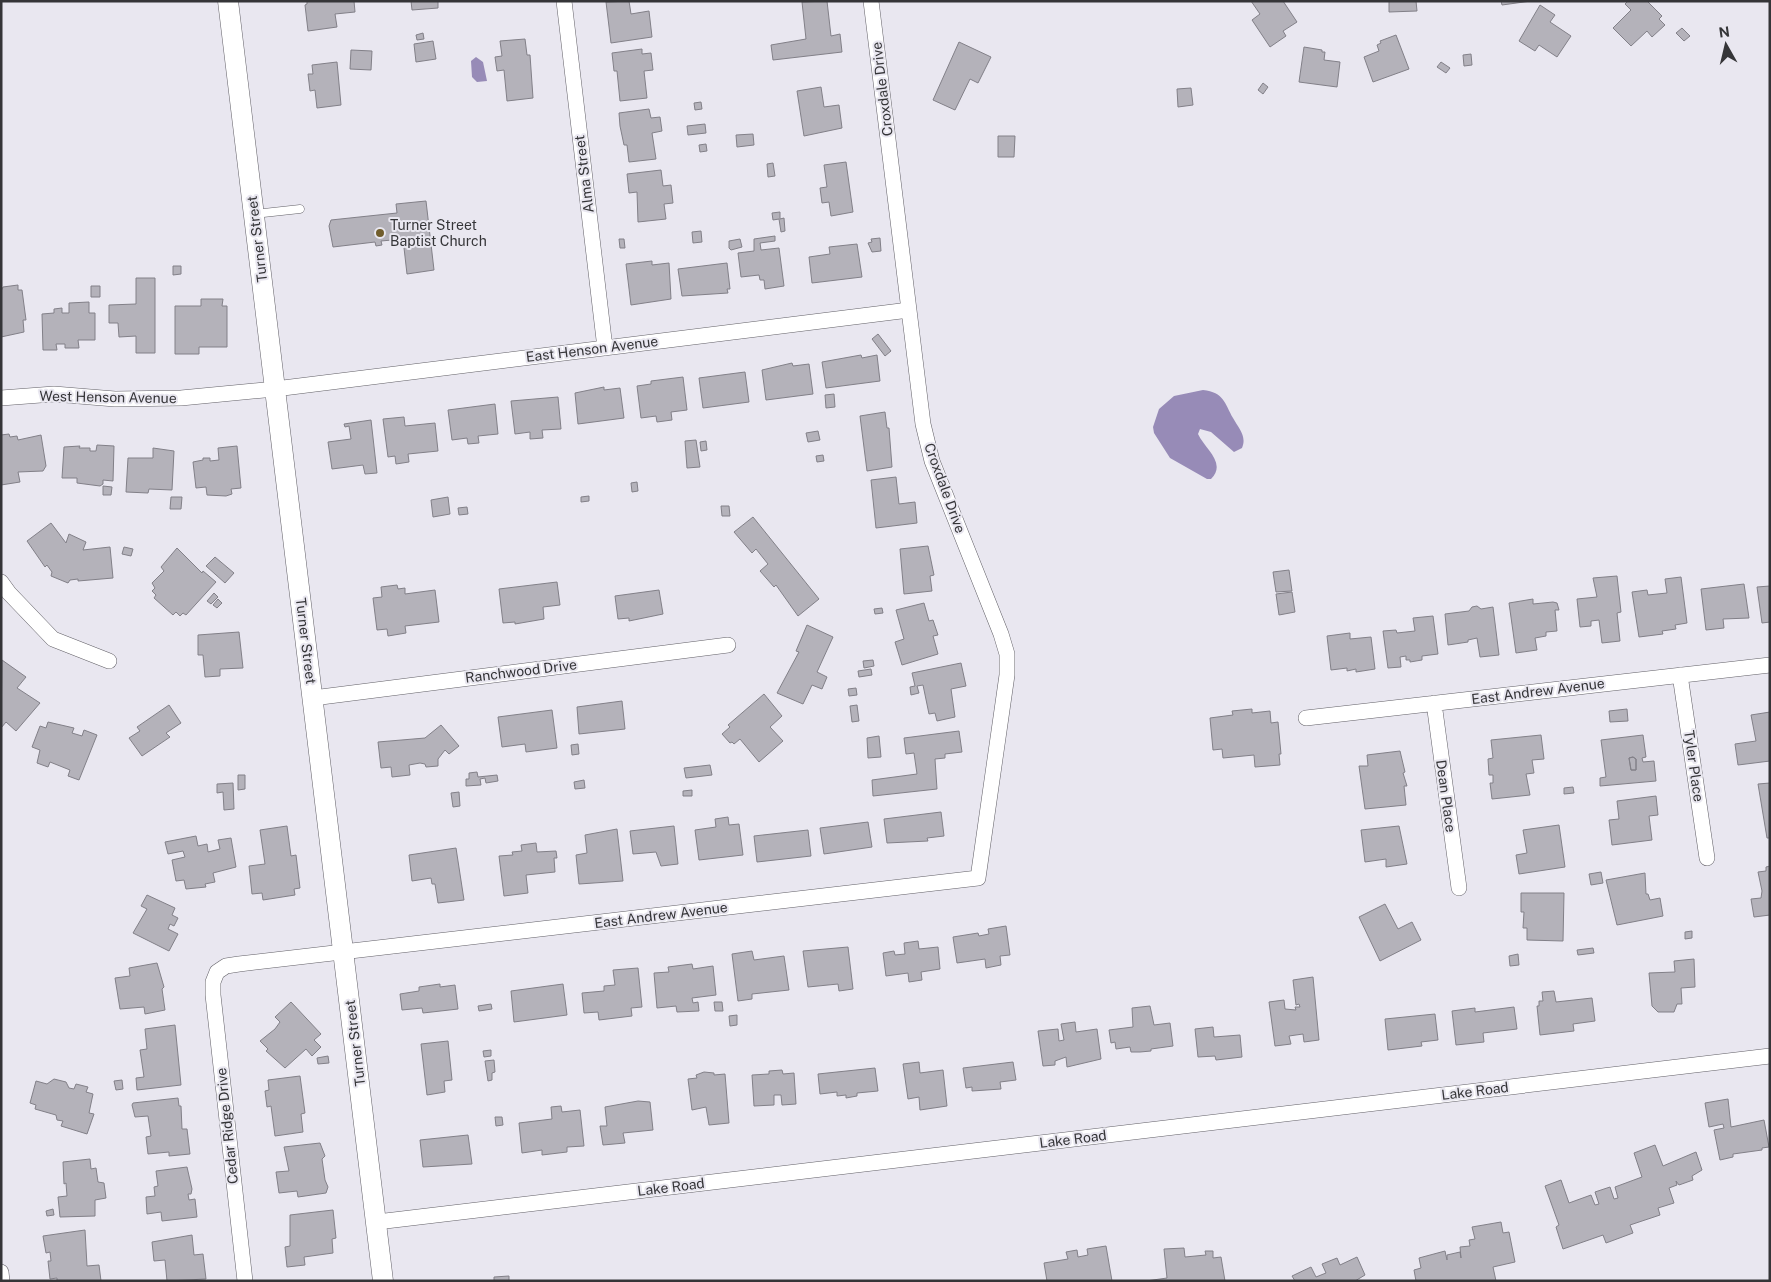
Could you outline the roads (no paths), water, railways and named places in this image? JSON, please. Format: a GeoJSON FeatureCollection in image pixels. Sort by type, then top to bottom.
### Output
{"type":"FeatureCollection","features":[{"type":"Feature","properties":{"kind":"street","name":"Turner Street"},"geometry":{"type":"LineString","coordinates":[[228,1],[345,953],[383,1281]]}},
{"type":"Feature","properties":{"kind":"street","name":"Alma Street"},"geometry":{"type":"LineString","coordinates":[[564,1],[605,348]]}},
{"type":"Feature","properties":{"kind":"street","name":"Croxdale Drive"},"geometry":{"type":"LineString","coordinates":[[871,1],[923,424],[932,461],[1001,634],[1006,654],[1007,675],[978,878]]}},
{"type":"Feature","properties":{"kind":"street","name":"East Henson Avenue"},"geometry":{"type":"LineString","coordinates":[[275,389],[909,310]]}},
{"type":"Feature","properties":{"kind":"street","name":"West Henson Avenue"},"geometry":{"type":"LineString","coordinates":[[1,398],[54,394],[115,399],[181,398],[275,389]]}},
{"type":"Feature","properties":{"kind":"street"},"geometry":{"type":"LineString","coordinates":[[1,582],[9,593],[54,639],[109,661]]}},
{"type":"Feature","properties":{"kind":"street","name":"Ranchwood Drive"},"geometry":{"type":"LineString","coordinates":[[313,698],[728,645]]}},
{"type":"Feature","properties":{"kind":"street","name":"East Andrew Avenue"},"geometry":{"type":"LineString","coordinates":[[1306,718],[1770,664]]}},
{"type":"Feature","properties":{"kind":"street","name":"Tyler Place"},"geometry":{"type":"LineString","coordinates":[[1680,675],[1707,858]]}},
{"type":"Feature","properties":{"kind":"street","name":"Dean Place"},"geometry":{"type":"LineString","coordinates":[[1434,703],[1459,888]]}},
{"type":"Feature","properties":{"kind":"street","name":"East Andrew Avenue"},"geometry":{"type":"LineString","coordinates":[[217,972],[226,966],[239,964],[978,878]]}},
{"type":"Feature","properties":{"kind":"street","name":"Cedar Ridge Drive"},"geometry":{"type":"LineString","coordinates":[[217,972],[213,982],[212,995],[245,1281]]}},
{"type":"Feature","properties":{"kind":"street","name":"Lake Road"},"geometry":{"type":"LineString","coordinates":[[377,1222],[1770,1056]]}},
{"type":"Feature","properties":{"kind":"street"},"geometry":{"type":"LineString","coordinates":[[1,1272],[2,1281]]}},
{"type":"Feature","properties":{"kind":"lane"},"geometry":{"type":"LineString","coordinates":[[254,214],[300,209]]}},
{"type":"Feature","properties":{"kind":"place","name":"Turner Street Baptist Church"},"geometry":{"type":"Point","coordinates":[380,233]}}]}
